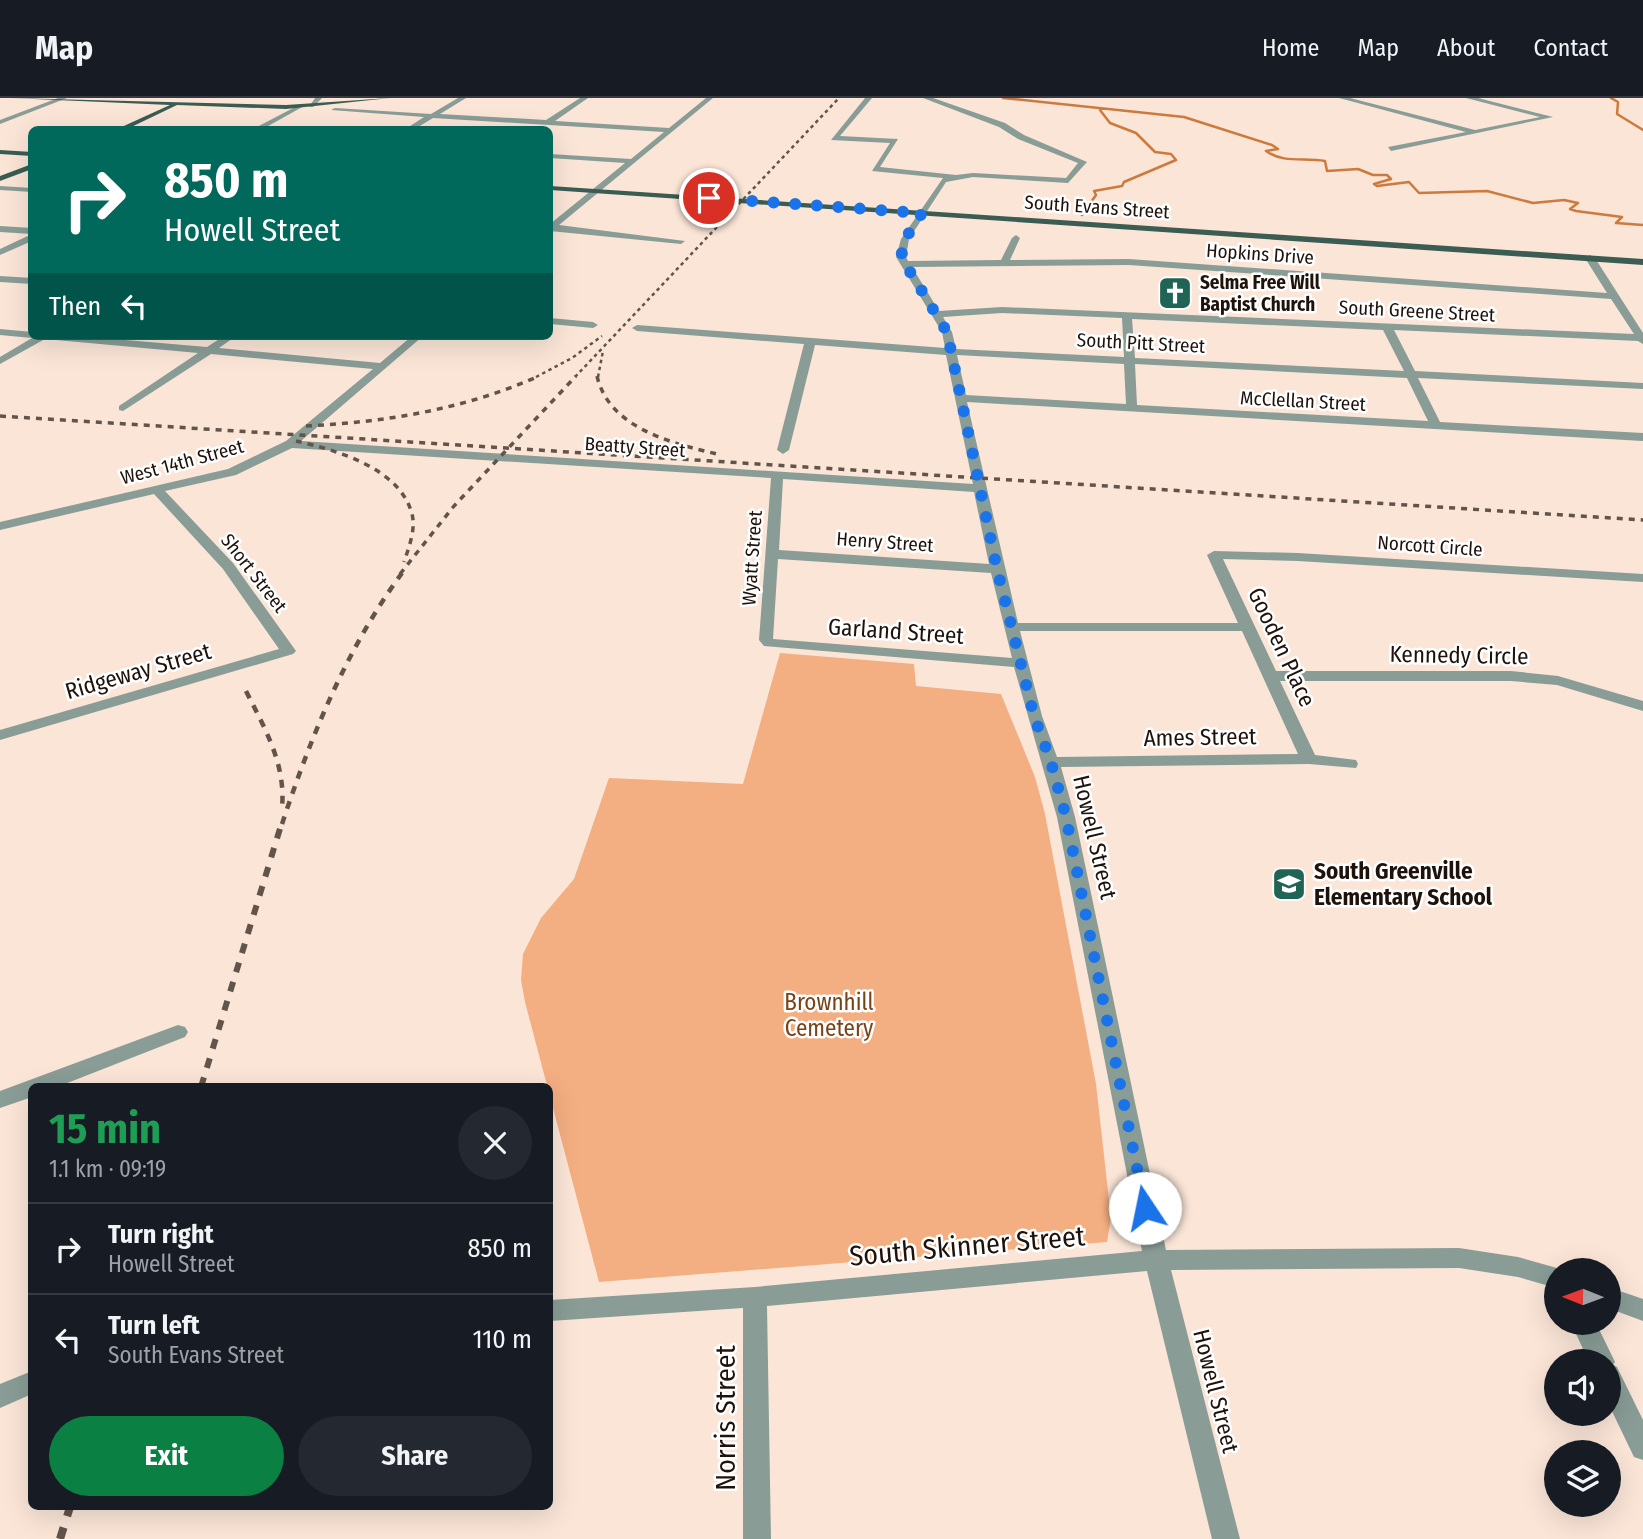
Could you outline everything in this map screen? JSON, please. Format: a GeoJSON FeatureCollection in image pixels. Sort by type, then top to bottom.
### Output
{"type":"FeatureCollection","features":[{"type":"Feature","properties":{"kind":"main road"},"geometry":{"type":"LineString","coordinates":[[14,98],[301,106],[387,98]]}},
{"type":"Feature","properties":{"kind":"main road"},"geometry":{"type":"LineString","coordinates":[[126,126],[194,98]]}},
{"type":"Feature","properties":{"kind":"main road"},"geometry":{"type":"LineString","coordinates":[[0,152],[28,154]]}},
{"type":"Feature","properties":{"kind":"main road"},"geometry":{"type":"LineString","coordinates":[[0,179],[28,168]]}},
{"type":"Feature","properties":{"kind":"main road","name":"South Evans Street"},"geometry":{"type":"LineString","coordinates":[[553,188],[1643,262]]}},
{"type":"Feature","properties":{"kind":"street"},"geometry":{"type":"LineString","coordinates":[[311,106],[319,98]]}},
{"type":"Feature","properties":{"kind":"street"},"geometry":{"type":"LineString","coordinates":[[414,126],[463,98]]}},
{"type":"Feature","properties":{"kind":"street"},"geometry":{"type":"LineString","coordinates":[[569,98],[584,98]]}},
{"type":"Feature","properties":{"kind":"street"},"geometry":{"type":"LineString","coordinates":[[543,126],[584,98]]}},
{"type":"Feature","properties":{"kind":"street"},"geometry":{"type":"LineString","coordinates":[[553,226],[710,98]]}},
{"type":"Feature","properties":{"kind":"street"},"geometry":{"type":"LineString","coordinates":[[869,98],[834,138],[895,141],[876,169],[952,176],[1068,181],[1083,162],[1021,138],[1002,125],[926,98]]}},
{"type":"Feature","properties":{"kind":"street"},"geometry":{"type":"LineString","coordinates":[[1342,98],[1479,133]]}},
{"type":"Feature","properties":{"kind":"street"},"geometry":{"type":"LineString","coordinates":[[1391,149],[1549,117],[1469,98]]}},
{"type":"Feature","properties":{"kind":"street"},"geometry":{"type":"LineString","coordinates":[[1,122],[62,99]]}},
{"type":"Feature","properties":{"kind":"street"},"geometry":{"type":"LineString","coordinates":[[262,126],[301,106]]}},
{"type":"Feature","properties":{"kind":"street"},"geometry":{"type":"LineString","coordinates":[[335,110],[672,130]]}},
{"type":"Feature","properties":{"kind":"street"},"geometry":{"type":"LineString","coordinates":[[553,156],[631,160]]}},
{"type":"Feature","properties":{"kind":"street"},"geometry":{"type":"LineString","coordinates":[[903,264],[902,248],[943,180],[952,176]]}},
{"type":"Feature","properties":{"kind":"street"},"geometry":{"type":"LineString","coordinates":[[0,188],[28,190]]}},
{"type":"Feature","properties":{"kind":"street"},"geometry":{"type":"LineString","coordinates":[[553,228],[681,241]]}},
{"type":"Feature","properties":{"kind":"street"},"geometry":{"type":"LineString","coordinates":[[0,229],[28,231]]}},
{"type":"Feature","properties":{"kind":"street"},"geometry":{"type":"LineString","coordinates":[[1004,264],[1016,238]]}},
{"type":"Feature","properties":{"kind":"street"},"geometry":{"type":"LineString","coordinates":[[0,252],[28,239]]}},
{"type":"Feature","properties":{"kind":"street"},"geometry":{"type":"LineString","coordinates":[[1590,258],[1642,339]]}},
{"type":"Feature","properties":{"kind":"street","name":"Hopkins Drive"},"geometry":{"type":"LineString","coordinates":[[903,264],[1129,262],[1614,296]]}},
{"type":"Feature","properties":{"kind":"street","name":"Howell Street"},"geometry":{"type":"LineString","coordinates":[[903,264],[937,314],[952,352],[978,488],[997,569],[1034,716],[1051,762],[1066,817],[1156,1260],[1226,1539]]}},
{"type":"Feature","properties":{"kind":"street"},"geometry":{"type":"LineString","coordinates":[[0,279],[28,281]]}},
{"type":"Feature","properties":{"kind":"street","name":"South Greene Street"},"geometry":{"type":"LineString","coordinates":[[937,314],[1002,310],[1642,339]]}},
{"type":"Feature","properties":{"kind":"street"},"geometry":{"type":"LineString","coordinates":[[1127,315],[1132,409]]}},
{"type":"Feature","properties":{"kind":"street"},"geometry":{"type":"LineString","coordinates":[[553,321],[593,325]]}},
{"type":"Feature","properties":{"kind":"street"},"geometry":{"type":"LineString","coordinates":[[1387,327],[1436,425]]}},
{"type":"Feature","properties":{"kind":"street","name":"South Pitt Street"},"geometry":{"type":"LineString","coordinates":[[638,328],[952,352],[1643,386]]}},
{"type":"Feature","properties":{"kind":"street"},"geometry":{"type":"LineString","coordinates":[[0,332],[28,335]]}},
{"type":"Feature","properties":{"kind":"street"},"geometry":{"type":"LineString","coordinates":[[0,361],[37,340]]}},
{"type":"Feature","properties":{"kind":"street"},"geometry":{"type":"LineString","coordinates":[[88,340],[381,366]]}},
{"type":"Feature","properties":{"kind":"street"},"geometry":{"type":"LineString","coordinates":[[123,408],[225,340]]}},
{"type":"Feature","properties":{"kind":"street","name":"West 14th Street"},"geometry":{"type":"LineString","coordinates":[[0,526],[232,472],[290,444],[413,340]]}},
{"type":"Feature","properties":{"kind":"street"},"geometry":{"type":"LineString","coordinates":[[783,450],[810,342]]}},
{"type":"Feature","properties":{"kind":"street","name":"McClellan Street"},"geometry":{"type":"LineString","coordinates":[[961,398],[1643,437]]}},
{"type":"Feature","properties":{"kind":"street","name":"Beatty Street"},"geometry":{"type":"LineString","coordinates":[[290,444],[978,488]]}},
{"type":"Feature","properties":{"kind":"street","name":"Wyatt Street"},"geometry":{"type":"LineString","coordinates":[[769,643],[766,640],[777,475]]}},
{"type":"Feature","properties":{"kind":"street","name":"Short Street"},"geometry":{"type":"LineString","coordinates":[[157,490],[228,566],[288,651]]}},
{"type":"Feature","properties":{"kind":"street","name":"Henry Street"},"geometry":{"type":"LineString","coordinates":[[771,554],[997,569]]}},
{"type":"Feature","properties":{"kind":"street","name":"Norcott Circle"},"geometry":{"type":"LineString","coordinates":[[1214,555],[1311,558],[1643,578]]}},
{"type":"Feature","properties":{"kind":"street","name":"Gooden Place"},"geometry":{"type":"LineString","coordinates":[[1214,555],[1308,759]]}},
{"type":"Feature","properties":{"kind":"street"},"geometry":{"type":"LineString","coordinates":[[1013,627],[1245,627]]}},
{"type":"Feature","properties":{"kind":"street","name":"Garland Street"},"geometry":{"type":"LineString","coordinates":[[769,643],[1021,663]]}},
{"type":"Feature","properties":{"kind":"street","name":"Ridgeway Street"},"geometry":{"type":"LineString","coordinates":[[0,734],[288,651]]}},
{"type":"Feature","properties":{"kind":"street","name":"Kennedy Circle"},"geometry":{"type":"LineString","coordinates":[[1270,676],[1511,676],[1558,681],[1643,706]]}},
{"type":"Feature","properties":{"kind":"street","name":"Ames Street"},"geometry":{"type":"LineString","coordinates":[[1051,762],[1308,759],[1350,764]]}},
{"type":"Feature","properties":{"kind":"street"},"geometry":{"type":"LineString","coordinates":[[43,1083],[177,1032]]}},
{"type":"Feature","properties":{"kind":"street"},"geometry":{"type":"LineString","coordinates":[[0,1100],[28,1089]]}},
{"type":"Feature","properties":{"kind":"street","name":"South Skinner Street"},"geometry":{"type":"LineString","coordinates":[[553,1311],[755,1297],[1156,1260],[1459,1258],[1518,1267],[1544,1275]]}},
{"type":"Feature","properties":{"kind":"street","name":"Norris Street"},"geometry":{"type":"LineString","coordinates":[[755,1297],[757,1539]]}},
{"type":"Feature","properties":{"kind":"street"},"geometry":{"type":"LineString","coordinates":[[1621,1302],[1643,1310]]}},
{"type":"Feature","properties":{"kind":"street"},"geometry":{"type":"LineString","coordinates":[[0,1396],[28,1384]]}},
{"type":"Feature","properties":{"kind":"street"},"geometry":{"type":"LineString","coordinates":[[1621,1402],[1643,1448]]}},
{"type":"Feature","properties":{"kind":"green space","name":"Brownhill Cemetery"},"geometry":{"type":"Polygon","coordinates":[[[780,653],[914,664],[916,686],[1001,694],[1035,777],[1045,814],[1096,1084],[1111,1218],[1107,1242],[599,1282],[553,1108],[553,1083],[546,1083],[525,1002],[521,980],[523,954],[541,918],[574,879],[609,778],[743,784],[780,653]]]}},
{"type":"Feature","properties":{"kind":"waterway"},"geometry":{"type":"LineString","coordinates":[[1003,98],[1184,117],[1272,145],[1278,149],[1266,151],[1273,155],[1287,159],[1325,161],[1327,171],[1358,169],[1373,175],[1387,175],[1391,179],[1374,184],[1377,186],[1409,182],[1419,193],[1487,191],[1533,203],[1564,200],[1578,203],[1570,209],[1576,211],[1622,217],[1616,223],[1643,225]]}},
{"type":"Feature","properties":{"kind":"waterway"},"geometry":{"type":"LineString","coordinates":[[1611,98],[1618,102],[1617,114],[1643,130]]}},
{"type":"Feature","properties":{"kind":"waterway"},"geometry":{"type":"LineString","coordinates":[[1082,215],[1096,195],[1094,191],[1122,186],[1124,182],[1176,160],[1171,154],[1155,152],[1136,133],[1110,123],[1100,110]]}},
{"type":"Feature","properties":{"kind":"railway"},"geometry":{"type":"LineString","coordinates":[[575,377],[839,98]]}},
{"type":"Feature","properties":{"kind":"railway"},"geometry":{"type":"LineString","coordinates":[[536,377],[572,358],[602,336]]}},
{"type":"Feature","properties":{"kind":"railway"},"geometry":{"type":"LineString","coordinates":[[598,377],[603,351]]}},
{"type":"Feature","properties":{"kind":"railway"},"geometry":{"type":"LineString","coordinates":[[306,426],[425,412],[483,397],[539,376]]}},
{"type":"Feature","properties":{"kind":"railway"},"geometry":{"type":"LineString","coordinates":[[508,448],[576,376]]}},
{"type":"Feature","properties":{"kind":"railway"},"geometry":{"type":"LineString","coordinates":[[597,376],[614,409],[628,421],[662,438],[717,454]]}},
{"type":"Feature","properties":{"kind":"railway"},"geometry":{"type":"LineString","coordinates":[[0,416],[508,448]]}},
{"type":"Feature","properties":{"kind":"railway"},"geometry":{"type":"LineString","coordinates":[[296,441],[347,456],[381,473],[394,484],[405,498],[413,520],[404,562]]}},
{"type":"Feature","properties":{"kind":"railway"},"geometry":{"type":"LineString","coordinates":[[400,574],[454,506],[508,448]]}},
{"type":"Feature","properties":{"kind":"railway"},"geometry":{"type":"LineString","coordinates":[[508,448],[1643,520]]}},
{"type":"Feature","properties":{"kind":"railway"},"geometry":{"type":"LineString","coordinates":[[282,824],[305,758],[332,694],[364,631],[402,573]]}},
{"type":"Feature","properties":{"kind":"railway"},"geometry":{"type":"LineString","coordinates":[[246,691],[273,747],[281,776],[282,808]]}},
{"type":"Feature","properties":{"kind":"railway"},"geometry":{"type":"LineString","coordinates":[[202,1083],[282,822]]}},
{"type":"Feature","properties":{"kind":"railway"},"geometry":{"type":"LineString","coordinates":[[60,1539],[69,1510]]}},
{"type":"Feature","properties":{"kind":"place","name":"Selma Free Will Baptist Church"},"geometry":{"type":"Point","coordinates":[1175,293]}},
{"type":"Feature","properties":{"kind":"place","name":"South Greenville Elementary School"},"geometry":{"type":"Point","coordinates":[1289,884]}},
{"type":"Feature","properties":{"kind":"route"},"geometry":{"type":"LineString","coordinates":[[709,198],[922,213],[905,239],[901,257],[907,271],[947,332],[997,569],[1034,716],[1051,762],[1066,817],[1145,1208]]}}]}
